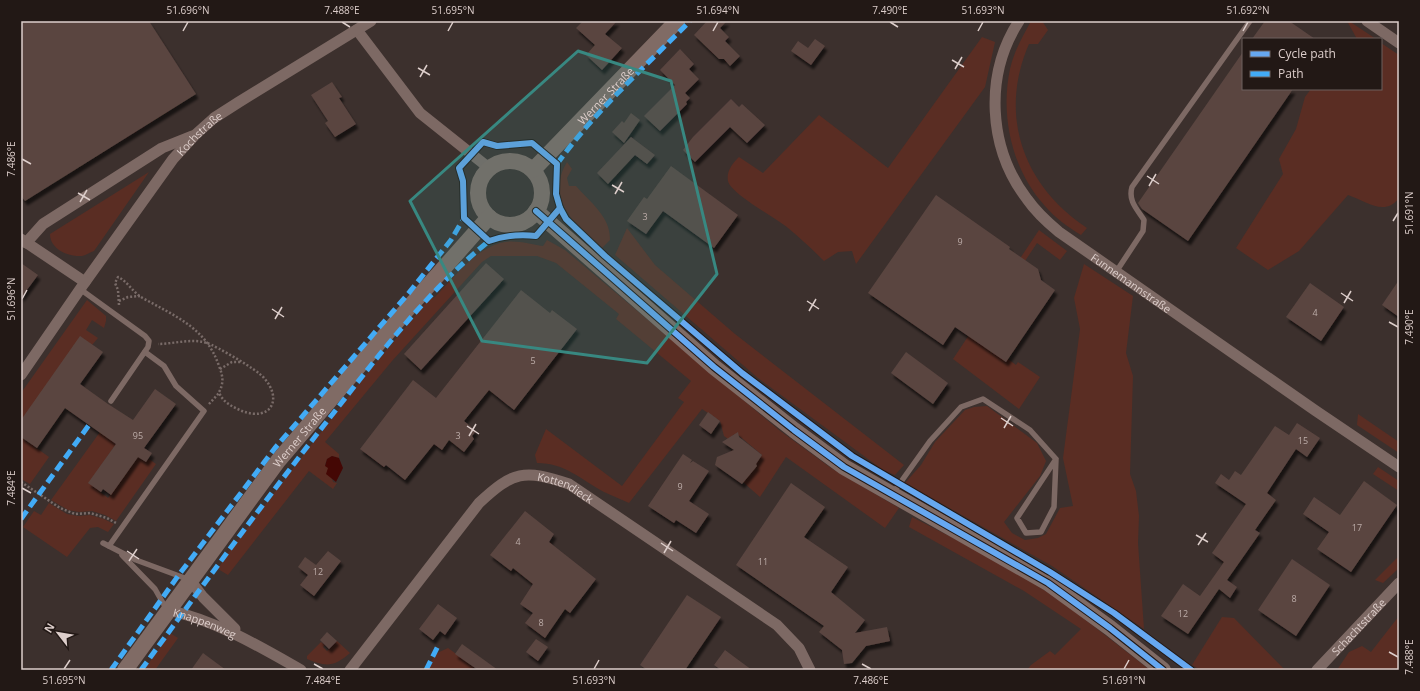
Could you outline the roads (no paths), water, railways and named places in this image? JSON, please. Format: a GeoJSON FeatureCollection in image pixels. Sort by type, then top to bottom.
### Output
{"type":"FeatureCollection","features":[{"type":"Feature","properties":{"kind":"main road","name":"Werner Straße"},"geometry":{"type":"LineString","coordinates":[[533,170],[677,21]]}},
{"type":"Feature","properties":{"kind":"main road"},"geometry":{"type":"LineString","coordinates":[[511,161],[525,164],[533,170],[538,177],[542,190],[540,203],[531,217],[515,224],[498,223],[489,217],[479,204],[478,194],[482,176],[489,168],[497,163],[511,161]]}},
{"type":"Feature","properties":{"kind":"main road"},"geometry":{"type":"LineString","coordinates":[[536,211],[714,367],[844,467],[1048,583],[1110,628],[1163,670]]}},
{"type":"Feature","properties":{"kind":"main road","name":"Werner Straße"},"geometry":{"type":"LineString","coordinates":[[125,670],[278,461],[404,313],[489,217]]}},
{"type":"Feature","properties":{"kind":"street","name":"Kochstraße"},"geometry":{"type":"LineString","coordinates":[[21,375],[82,285],[173,159],[195,135],[214,118],[371,21]]}},
{"type":"Feature","properties":{"kind":"street","name":"Funnemannstraße"},"geometry":{"type":"LineString","coordinates":[[1019,21],[1006,46],[998,70],[995,93],[995,117],[1004,156],[1013,178],[1026,199],[1043,218],[1059,232],[1399,467]]}},
{"type":"Feature","properties":{"kind":"street"},"geometry":{"type":"LineString","coordinates":[[1367,21],[1399,43]]}},
{"type":"Feature","properties":{"kind":"street"},"geometry":{"type":"LineString","coordinates":[[357,30],[420,113],[489,168]]}},
{"type":"Feature","properties":{"kind":"street"},"geometry":{"type":"LineString","coordinates":[[82,285],[24,241],[43,224],[162,148],[195,135]]}},
{"type":"Feature","properties":{"kind":"street","name":"Kottendieck"},"geometry":{"type":"LineString","coordinates":[[350,670],[479,503],[498,486],[517,476],[541,475],[568,484],[777,626],[799,648],[810,670]]}},
{"type":"Feature","properties":{"kind":"street","name":"Knappenweg"},"geometry":{"type":"LineString","coordinates":[[190,580],[219,615],[243,636]]}},
{"type":"Feature","properties":{"kind":"street","name":"Schachtstraße"},"geometry":{"type":"LineString","coordinates":[[1317,670],[1399,583]]}},
{"type":"Feature","properties":{"kind":"street","name":"Knappenweg"},"geometry":{"type":"LineString","coordinates":[[168,610],[202,619],[243,636],[300,670]]}},
{"type":"Feature","properties":{"kind":"lane"},"geometry":{"type":"LineString","coordinates":[[1116,272],[1143,231],[1144,220],[1131,203],[1130,193],[1132,188],[1250,21]]}},
{"type":"Feature","properties":{"kind":"lane"},"geometry":{"type":"LineString","coordinates":[[82,285],[117,316],[149,341],[145,352],[111,401]]}},
{"type":"Feature","properties":{"kind":"lane"},"geometry":{"type":"LineString","coordinates":[[145,352],[164,366],[176,386],[204,411],[122,526],[106,544],[119,552],[190,580]]}},
{"type":"Feature","properties":{"kind":"lane"},"geometry":{"type":"LineString","coordinates":[[892,495],[930,441],[961,407],[983,399],[1030,430],[1056,459],[1054,507],[1041,532],[1026,533],[1017,518],[1031,494],[1056,459]]}},
{"type":"Feature","properties":{"kind":"lane"},"geometry":{"type":"LineString","coordinates":[[119,552],[155,589],[168,610]]}}]}
